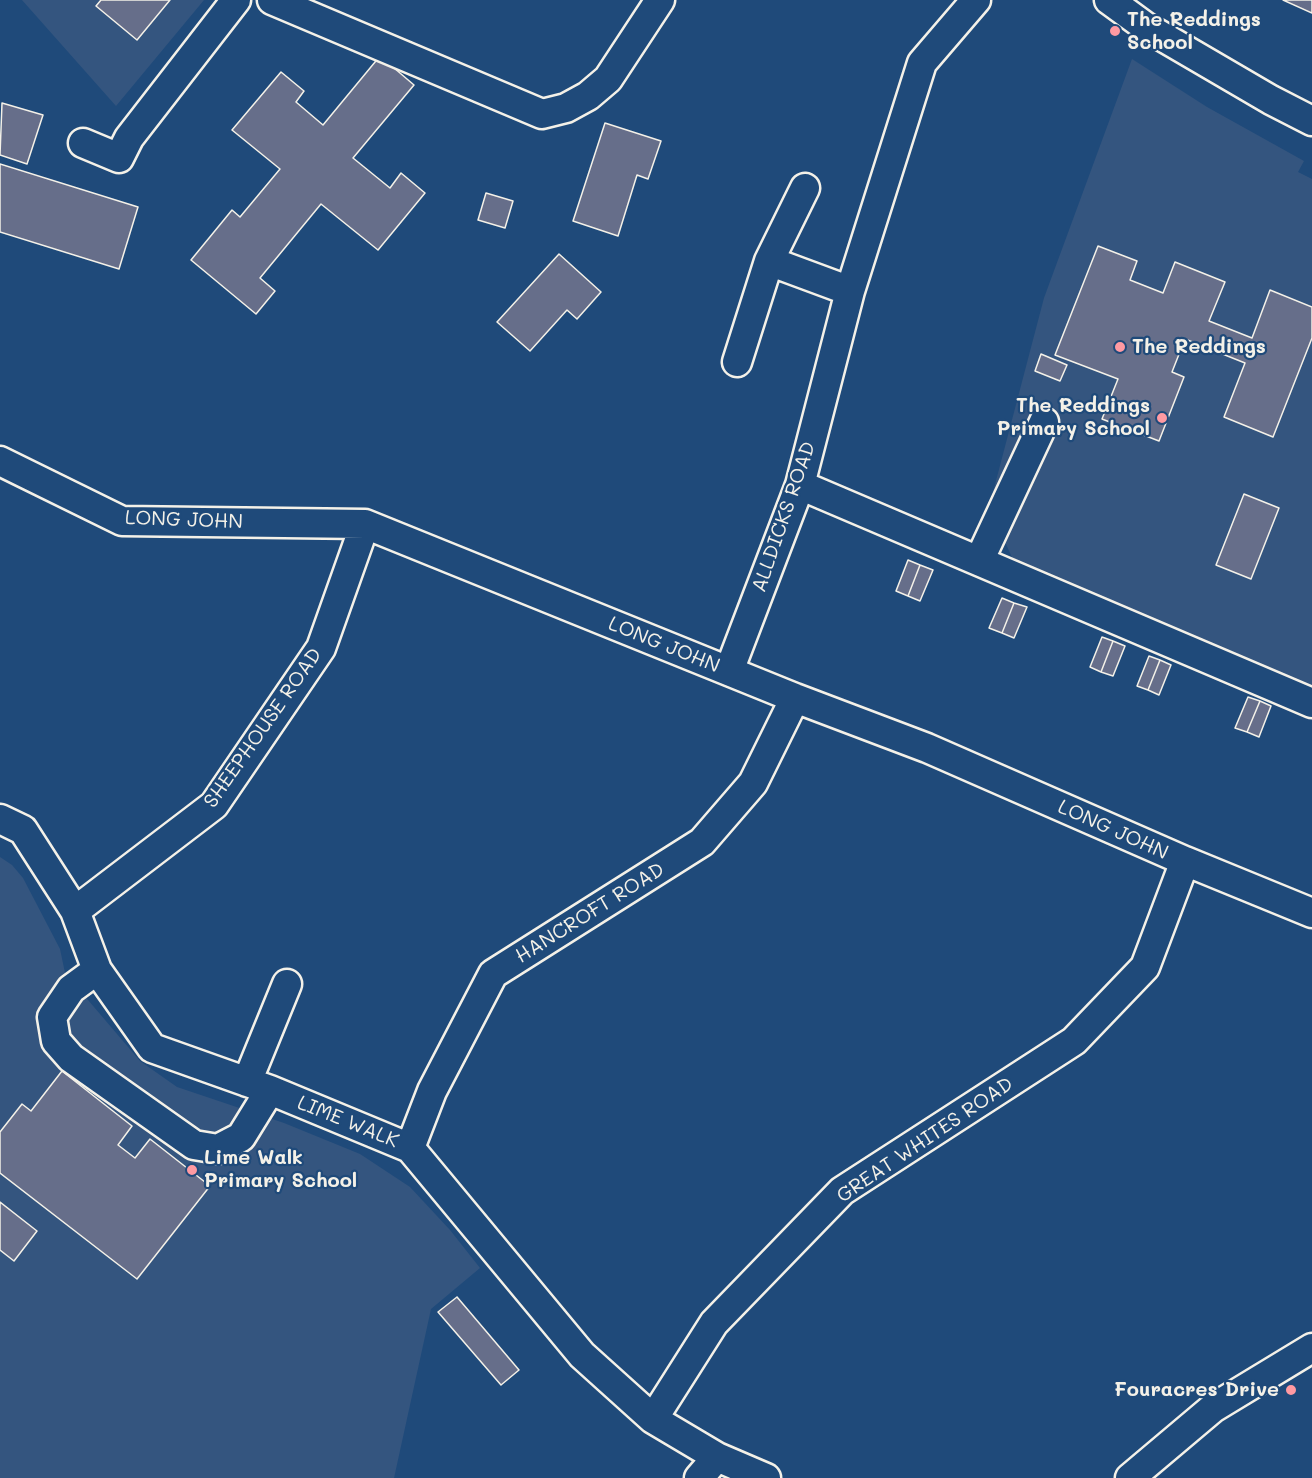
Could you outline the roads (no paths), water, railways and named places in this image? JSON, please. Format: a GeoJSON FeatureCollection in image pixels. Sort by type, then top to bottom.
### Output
{"type":"FeatureCollection","features":[{"type":"Feature","properties":{"kind":"street"},"geometry":{"type":"LineString","coordinates":[[83,143],[119,158],[129,138],[236,0]]}},
{"type":"Feature","properties":{"kind":"street"},"geometry":{"type":"LineString","coordinates":[[272,0],[542,114],[566,108],[588,96],[608,79],[660,0]]}},
{"type":"Feature","properties":{"kind":"street","name":"ALLDICKS ROAD"},"geometry":{"type":"LineString","coordinates":[[729,671],[800,485],[850,291],[922,63],[976,0]]}},
{"type":"Feature","properties":{"kind":"street"},"geometry":{"type":"LineString","coordinates":[[1111,1],[1156,33],[1271,100],[1312,121]]}},
{"type":"Feature","properties":{"kind":"street"},"geometry":{"type":"LineString","coordinates":[[737,362],[770,261],[805,188]]}},
{"type":"Feature","properties":{"kind":"street"},"geometry":{"type":"LineString","coordinates":[[770,261],[850,291]]}},
{"type":"Feature","properties":{"kind":"street"},"geometry":{"type":"LineString","coordinates":[[979,561],[1044,422]]}},
{"type":"Feature","properties":{"kind":"street","name":"LONG JOHN"},"geometry":{"type":"LineString","coordinates":[[0,461],[122,521],[365,524],[795,698],[927,748],[1185,861],[1312,913]]}},
{"type":"Feature","properties":{"kind":"street"},"geometry":{"type":"LineString","coordinates":[[800,485],[1312,702]]}},
{"type":"Feature","properties":{"kind":"street","name":"SHEEPHOUSE ROAD"},"geometry":{"type":"LineString","coordinates":[[75,911],[214,805],[321,648],[365,524]]}},
{"type":"Feature","properties":{"kind":"street","name":"HANCROFT ROAD"},"geometry":{"type":"LineString","coordinates":[[410,1148],[432,1091],[493,974],[702,842],[753,783],[795,698]]}},
{"type":"Feature","properties":{"kind":"street","name":"LIME WALK"},"geometry":{"type":"LineString","coordinates":[[0,819],[23,830],[75,911],[97,970],[152,1048],[259,1086],[410,1148],[582,1355],[708,1467],[766,1478]]}},
{"type":"Feature","properties":{"kind":"street","name":"GREAT WHITES ROAD"},"geometry":{"type":"LineString","coordinates":[[653,1419],[714,1323],[842,1191],[1074,1041],[1145,967],[1185,861]]}},
{"type":"Feature","properties":{"kind":"street"},"geometry":{"type":"LineString","coordinates":[[97,970],[71,989],[52,1017],[56,1041],[71,1058],[194,1145],[218,1149],[241,1137],[259,1086],[287,984]]}},
{"type":"Feature","properties":{"kind":"street"},"geometry":{"type":"LineString","coordinates":[[1130,1478],[1213,1408],[1312,1348]]}},
{"type":"Feature","properties":{"kind":"place","name":"The Reddings School"},"geometry":{"type":"Point","coordinates":[1115,31]}},
{"type":"Feature","properties":{"kind":"place","name":"The Reddings"},"geometry":{"type":"Point","coordinates":[1120,347]}},
{"type":"Feature","properties":{"kind":"place","name":"The Reddings Primary School"},"geometry":{"type":"Point","coordinates":[1162,418]}},
{"type":"Feature","properties":{"kind":"place","name":"Lime Walk Primary School"},"geometry":{"type":"Point","coordinates":[192,1170]}},
{"type":"Feature","properties":{"kind":"place","name":"Fouracres Drive"},"geometry":{"type":"Point","coordinates":[1291,1390]}}]}
